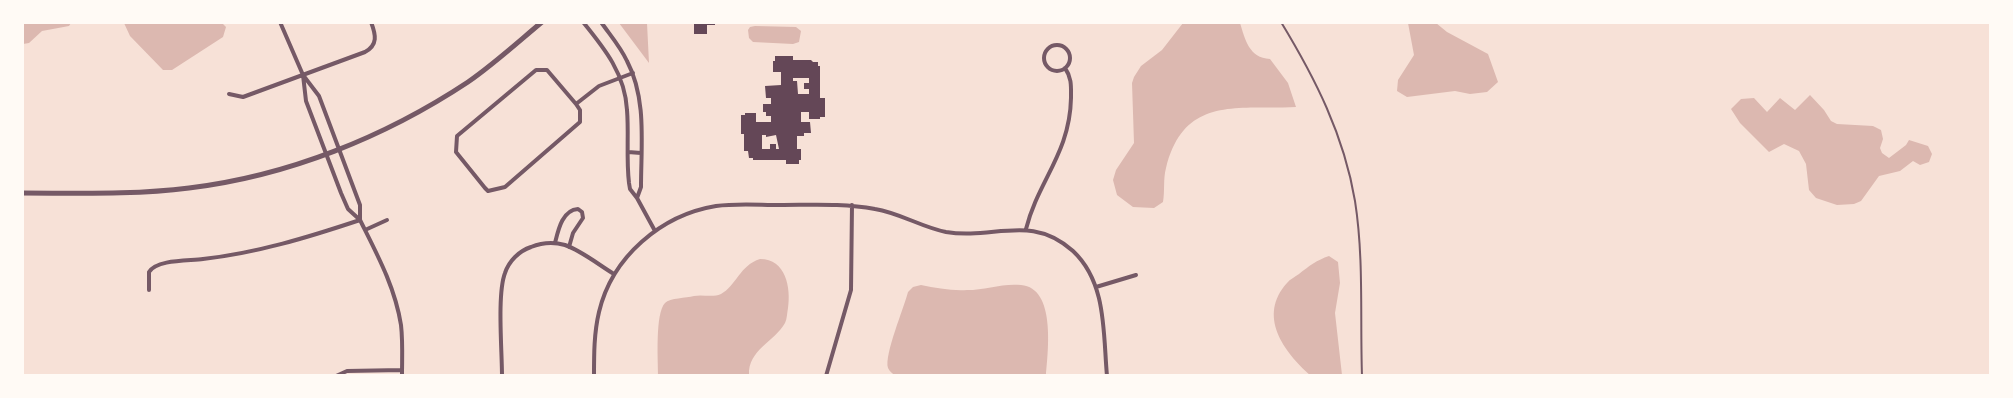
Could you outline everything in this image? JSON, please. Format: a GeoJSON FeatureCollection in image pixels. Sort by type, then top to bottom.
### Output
{"type":"FeatureCollection","features":[{"type":"Feature","properties":{"kind":"street"},"geometry":{"type":"LineString","coordinates":[[280,22],[304,75],[319,96],[360,205],[360,220]]}},
{"type":"Feature","properties":{"kind":"street"},"geometry":{"type":"LineString","coordinates":[[229,94],[244,97],[372,48],[376,36],[371,22]]}},
{"type":"Feature","properties":{"kind":"street"},"geometry":{"type":"LineString","coordinates":[[22,193],[134,192],[189,188],[248,178],[326,154],[396,124],[469,81],[542,22]]}},
{"type":"Feature","properties":{"kind":"street"},"geometry":{"type":"LineString","coordinates":[[583,22],[608,53],[620,78],[627,106],[630,188],[655,231]]}},
{"type":"Feature","properties":{"kind":"street"},"geometry":{"type":"LineString","coordinates":[[601,22],[619,47],[633,73],[640,108],[641,187],[637,198]]}},
{"type":"Feature","properties":{"kind":"street"},"geometry":{"type":"LineString","coordinates":[[1057,45],[1067,50],[1070,60],[1066,68],[1056,72],[1047,67],[1044,60],[1047,50],[1057,45]]}},
{"type":"Feature","properties":{"kind":"street"},"geometry":{"type":"LineString","coordinates":[[1026,229],[1033,206],[1056,162],[1066,134],[1071,108],[1071,84],[1066,68]]}},
{"type":"Feature","properties":{"kind":"street"},"geometry":{"type":"LineString","coordinates":[[536,70],[547,70],[576,104],[580,110],[580,122],[505,187],[493,191],[484,188],[456,152],[455,140],[460,132],[536,70]]}},
{"type":"Feature","properties":{"kind":"street"},"geometry":{"type":"LineString","coordinates":[[576,104],[599,86],[633,73]]}},
{"type":"Feature","properties":{"kind":"street"},"geometry":{"type":"LineString","coordinates":[[304,75],[306,102],[348,209],[360,220],[383,267],[396,302],[401,329],[402,373],[347,370],[336,376]]}},
{"type":"Feature","properties":{"kind":"street"},"geometry":{"type":"LineString","coordinates":[[628,152],[641,152]]}},
{"type":"Feature","properties":{"kind":"street"},"geometry":{"type":"LineString","coordinates":[[826,376],[851,290],[852,205]]}},
{"type":"Feature","properties":{"kind":"street"},"geometry":{"type":"LineString","coordinates":[[594,376],[595,338],[602,301],[614,274],[630,253],[655,231],[681,216],[718,206],[852,205],[887,212],[932,228],[953,233],[972,234],[1026,229],[1046,235],[1066,246],[1084,263],[1096,287],[1103,319],[1107,376]]}},
{"type":"Feature","properties":{"kind":"street"},"geometry":{"type":"LineString","coordinates":[[554,243],[563,220],[570,211],[578,209],[582,212],[583,218],[573,233],[569,247]]}},
{"type":"Feature","properties":{"kind":"street"},"geometry":{"type":"LineString","coordinates":[[148,290],[149,272],[158,264],[207,259],[267,248],[360,220]]}},
{"type":"Feature","properties":{"kind":"street"},"geometry":{"type":"LineString","coordinates":[[365,230],[388,220]]}},
{"type":"Feature","properties":{"kind":"street"},"geometry":{"type":"LineString","coordinates":[[502,376],[501,291],[505,272],[514,258],[535,245],[554,243],[569,247],[614,274]]}},
{"type":"Feature","properties":{"kind":"street"},"geometry":{"type":"LineString","coordinates":[[1096,287],[1136,275]]}},
{"type":"Feature","properties":{"kind":"lane"},"geometry":{"type":"LineString","coordinates":[[1281,22],[1324,98],[1350,176],[1359,242],[1362,376]]}},
{"type":"Feature","properties":{"kind":"shaded area"},"geometry":{"type":"Polygon","coordinates":[[[23,22],[71,23],[69,26],[42,31],[29,43],[23,44],[23,22]]]}},
{"type":"Feature","properties":{"kind":"shaded area"},"geometry":{"type":"Polygon","coordinates":[[[124,23],[222,23],[226,27],[223,37],[172,70],[163,70],[130,36],[124,23]]]}},
{"type":"Feature","properties":{"kind":"shaded area"},"geometry":{"type":"Polygon","coordinates":[[[619,23],[647,23],[649,63],[619,23]]]}},
{"type":"Feature","properties":{"kind":"shaded area"},"geometry":{"type":"Polygon","coordinates":[[[1183,23],[1240,23],[1249,47],[1257,55],[1270,59],[1288,83],[1296,107],[1234,108],[1216,111],[1200,117],[1186,128],[1174,145],[1165,172],[1163,202],[1154,208],[1133,207],[1117,195],[1113,180],[1116,170],[1134,143],[1132,83],[1141,66],[1162,50],[1183,23]]]}},
{"type":"Feature","properties":{"kind":"shaded area"},"geometry":{"type":"Polygon","coordinates":[[[1408,23],[1436,23],[1447,32],[1488,54],[1498,82],[1487,92],[1470,94],[1455,91],[1407,97],[1397,91],[1398,80],[1414,55],[1408,23]]]}},
{"type":"Feature","properties":{"kind":"shaded area"},"geometry":{"type":"Polygon","coordinates":[[[750,27],[796,27],[801,31],[799,42],[793,44],[753,42],[749,38],[748,30],[750,27]]]}},
{"type":"Feature","properties":{"kind":"shaded area"},"geometry":{"type":"Polygon","coordinates":[[[1810,95],[1831,121],[1837,124],[1873,126],[1881,130],[1883,139],[1880,148],[1882,153],[1889,158],[1906,145],[1909,140],[1928,146],[1932,154],[1929,162],[1920,165],[1913,161],[1900,171],[1879,176],[1861,201],[1854,204],[1837,205],[1816,198],[1809,190],[1806,164],[1799,151],[1784,144],[1769,152],[1740,123],[1731,109],[1741,99],[1754,98],[1767,112],[1780,98],[1795,110],[1810,95]]]}},
{"type":"Feature","properties":{"kind":"shaded area"},"geometry":{"type":"Polygon","coordinates":[[[1329,256],[1338,262],[1340,283],[1335,313],[1342,375],[1310,375],[1291,356],[1283,344],[1274,321],[1274,308],[1278,295],[1288,282],[1313,264],[1329,256]]]}},
{"type":"Feature","properties":{"kind":"shaded area"},"geometry":{"type":"Polygon","coordinates":[[[760,259],[769,260],[781,269],[785,276],[789,300],[785,323],[757,353],[750,366],[749,375],[658,375],[658,326],[665,303],[678,298],[721,294],[731,286],[748,266],[760,259]]]}},
{"type":"Feature","properties":{"kind":"shaded area"},"geometry":{"type":"Polygon","coordinates":[[[921,285],[956,290],[974,290],[1014,285],[1021,285],[1032,289],[1040,297],[1045,308],[1048,337],[1046,375],[896,376],[888,368],[892,342],[908,292],[913,287],[921,285]]]}},
{"type":"Feature","properties":{"kind":"building"},"geometry":{"type":"Polygon","coordinates":[[[660,22],[693,22],[693,24],[660,24],[660,22]]]}},
{"type":"Feature","properties":{"kind":"building"},"geometry":{"type":"Polygon","coordinates":[[[694,22],[715,22],[715,25],[707,25],[707,34],[694,34],[694,22]]]}},
{"type":"Feature","properties":{"kind":"building"},"geometry":{"type":"Polygon","coordinates":[[[775,56],[793,56],[793,60],[811,60],[818,62],[818,66],[820,66],[820,98],[825,98],[825,117],[809,119],[809,112],[801,112],[801,122],[810,122],[811,133],[797,136],[797,149],[801,149],[799,164],[786,164],[786,160],[753,160],[753,158],[749,158],[748,151],[744,151],[744,134],[741,134],[741,115],[756,113],[756,122],[771,122],[771,116],[766,116],[766,112],[763,112],[763,104],[771,104],[771,98],[766,98],[765,86],[781,85],[781,72],[773,72],[773,61],[775,61],[775,56]],[[793,78],[793,81],[797,81],[798,94],[809,94],[809,89],[804,89],[804,83],[809,83],[809,78],[793,78]],[[762,135],[762,149],[770,149],[770,144],[776,144],[776,149],[779,149],[776,135],[766,137],[766,135],[762,135]]]}}]}
